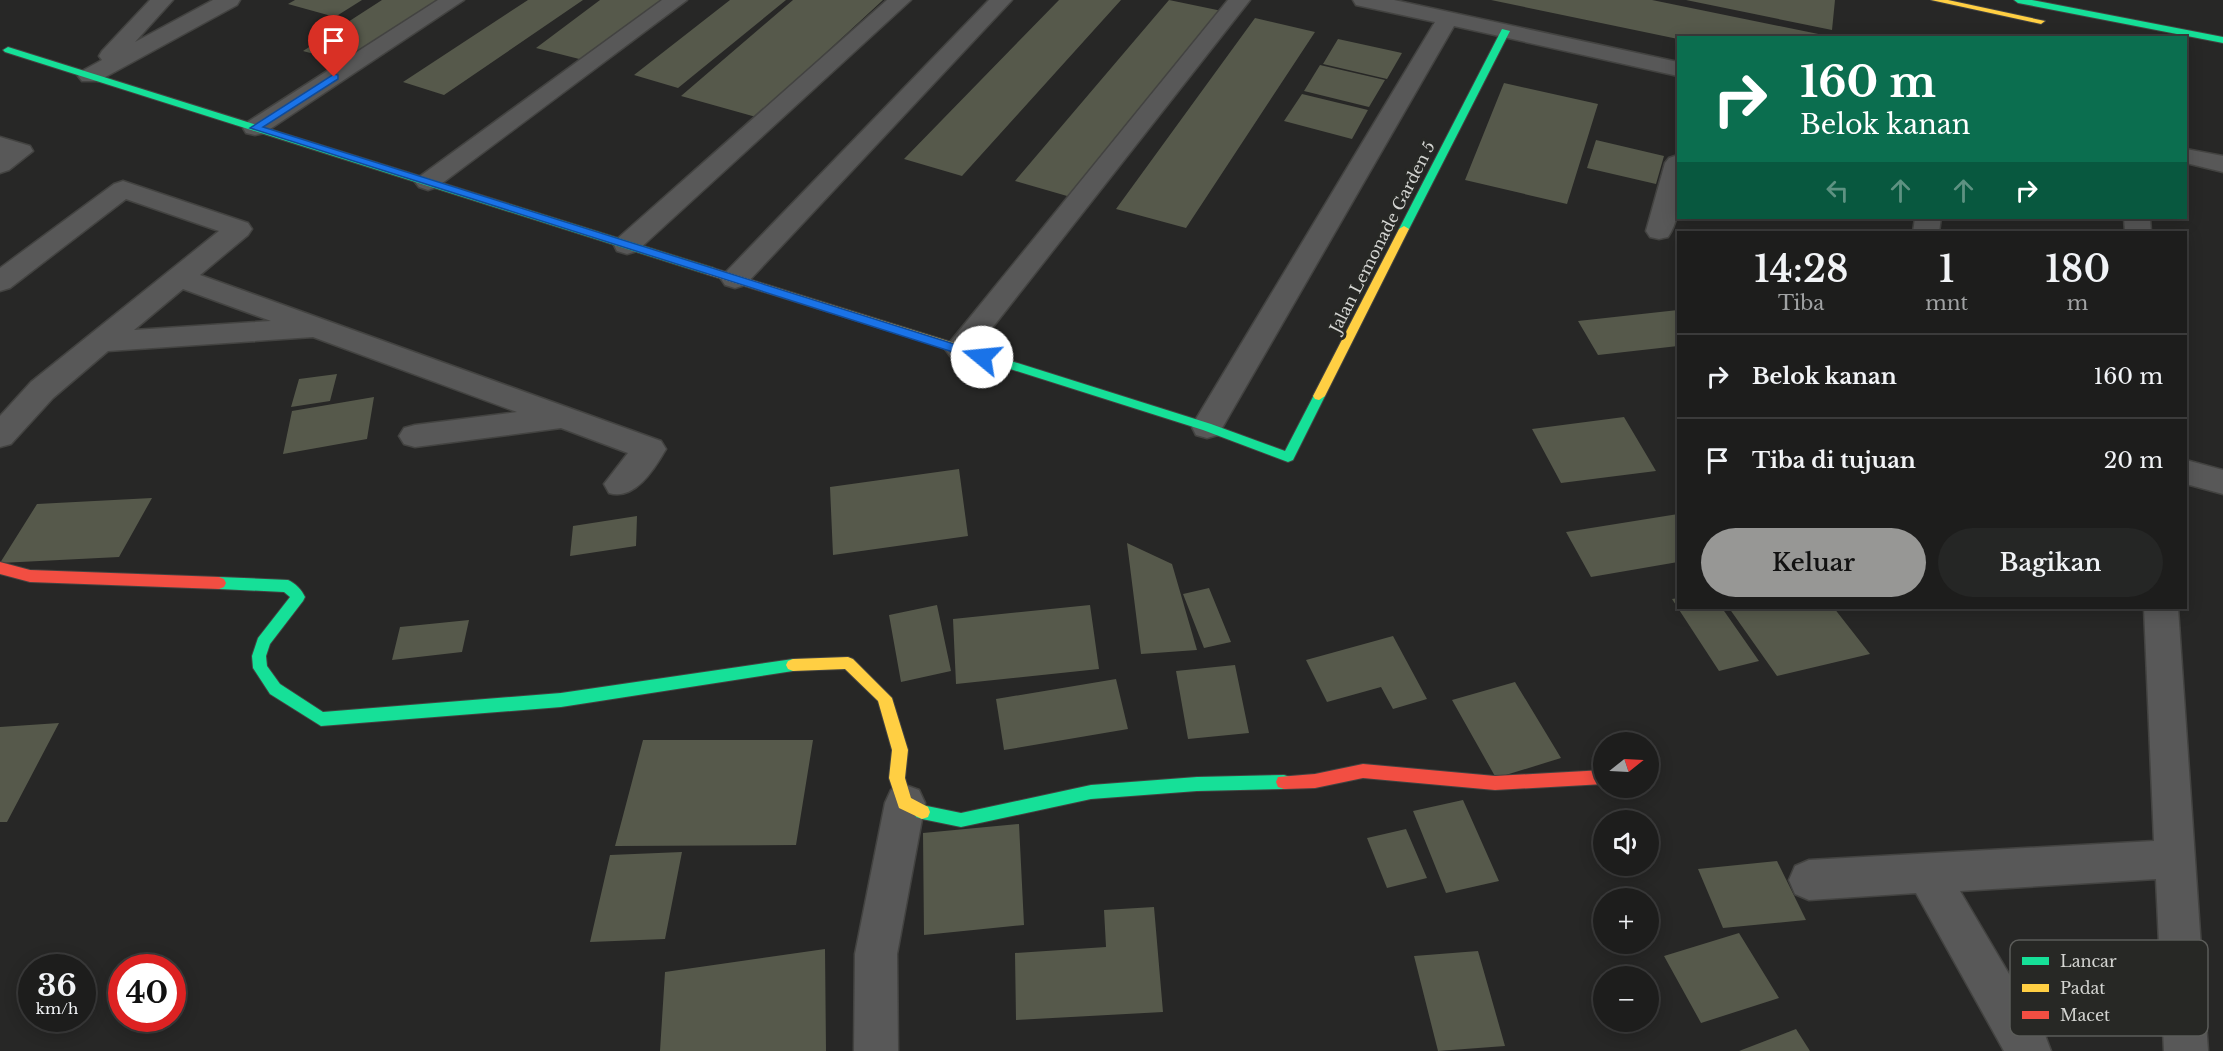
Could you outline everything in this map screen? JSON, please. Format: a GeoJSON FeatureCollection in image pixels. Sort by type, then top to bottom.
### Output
{"type":"FeatureCollection","features":[{"type":"Feature","properties":{"kind":"street"},"geometry":{"type":"LineString","coordinates":[[90,76],[162,0]]}},
{"type":"Feature","properties":{"kind":"street"},"geometry":{"type":"LineString","coordinates":[[90,76],[230,0]]}},
{"type":"Feature","properties":{"kind":"street"},"geometry":{"type":"LineString","coordinates":[[255,128],[453,0]]}},
{"type":"Feature","properties":{"kind":"street"},"geometry":{"type":"LineString","coordinates":[[428,182],[676,0]]}},
{"type":"Feature","properties":{"kind":"street"},"geometry":{"type":"LineString","coordinates":[[627,245],[900,0]]}},
{"type":"Feature","properties":{"kind":"street"},"geometry":{"type":"LineString","coordinates":[[735,279],[1001,0]]}},
{"type":"Feature","properties":{"kind":"street"},"geometry":{"type":"LineString","coordinates":[[960,350],[1239,0]]}},
{"type":"Feature","properties":{"kind":"street"},"geometry":{"type":"LineString","coordinates":[[1364,0],[1677,69]]}},
{"type":"Feature","properties":{"kind":"street"},"geometry":{"type":"LineString","coordinates":[[1935,0],[2058,24]]}},
{"type":"Feature","properties":{"kind":"street"},"geometry":{"type":"LineString","coordinates":[[2018,0],[2223,40]]}},
{"type":"Feature","properties":{"kind":"street"},"geometry":{"type":"LineString","coordinates":[[8,50],[1207,427],[1448,18]]}},
{"type":"Feature","properties":{"kind":"street","name":"Jalan Lemonade Garden 5"},"geometry":{"type":"LineString","coordinates":[[1207,427],[1288,457],[1505,31]]}},
{"type":"Feature","properties":{"kind":"street"},"geometry":{"type":"LineString","coordinates":[[0,144],[21,151],[0,165]]}},
{"type":"Feature","properties":{"kind":"street"},"geometry":{"type":"LineString","coordinates":[[2187,156],[2223,164]]}},
{"type":"Feature","properties":{"kind":"street"},"geometry":{"type":"LineString","coordinates":[[1659,231],[1677,167]]}},
{"type":"Feature","properties":{"kind":"street"},"geometry":{"type":"LineString","coordinates":[[0,282],[123,189],[239,230],[42,390],[0,436]]}},
{"type":"Feature","properties":{"kind":"street"},"geometry":{"type":"LineString","coordinates":[[180,278],[650,449],[620,484]]}},
{"type":"Feature","properties":{"kind":"street"},"geometry":{"type":"LineString","coordinates":[[101,342],[320,328]]}},
{"type":"Feature","properties":{"kind":"street"},"geometry":{"type":"LineString","coordinates":[[415,436],[564,418]]}},
{"type":"Feature","properties":{"kind":"street"},"geometry":{"type":"LineString","coordinates":[[2187,472],[2223,482]]}},
{"type":"Feature","properties":{"kind":"street"},"geometry":{"type":"LineString","coordinates":[[0,568],[30,576],[288,586],[298,597],[263,642],[258,660],[262,677],[293,702],[321,719],[561,700],[788,665],[848,663],[884,698],[900,750],[897,778],[905,803],[876,954],[876,1051]]}},
{"type":"Feature","properties":{"kind":"street"},"geometry":{"type":"LineString","coordinates":[[2155,615],[2180,940]]}},
{"type":"Feature","properties":{"kind":"street"},"geometry":{"type":"LineString","coordinates":[[905,803],[926,814],[961,820],[1091,792],[1197,784],[1315,781],[1363,771],[1495,783],[1593,778]]}},
{"type":"Feature","properties":{"kind":"street"},"geometry":{"type":"LineString","coordinates":[[1809,880],[2175,859]]}},
{"type":"Feature","properties":{"kind":"street"},"geometry":{"type":"LineString","coordinates":[[1927,873],[2010,1018]]}},
{"type":"Feature","properties":{"kind":"street"},"geometry":{"type":"LineString","coordinates":[[2020,1036],[2029,1051]]}},
{"type":"Feature","properties":{"kind":"street"},"geometry":{"type":"LineString","coordinates":[[2185,1036],[2186,1051]]}},
{"type":"Feature","properties":{"kind":"building"},"geometry":{"type":"Polygon","coordinates":[[[295,0],[362,0],[335,17],[288,4],[295,0]]]}},
{"type":"Feature","properties":{"kind":"building"},"geometry":{"type":"Polygon","coordinates":[[[382,0],[440,0],[347,63],[303,51],[382,0]]]}},
{"type":"Feature","properties":{"kind":"building"},"geometry":{"type":"Polygon","coordinates":[[[528,0],[583,0],[444,95],[403,82],[528,0]]]}},
{"type":"Feature","properties":{"kind":"building"},"geometry":{"type":"Polygon","coordinates":[[[600,0],[670,0],[591,62],[536,48],[600,0]]]}},
{"type":"Feature","properties":{"kind":"building"},"geometry":{"type":"Polygon","coordinates":[[[730,0],[786,0],[678,88],[634,75],[730,0]]]}},
{"type":"Feature","properties":{"kind":"building"},"geometry":{"type":"Polygon","coordinates":[[[793,0],[883,0],[756,117],[681,96],[793,0]]]}},
{"type":"Feature","properties":{"kind":"building"},"geometry":{"type":"Polygon","coordinates":[[[1059,0],[1121,0],[962,176],[904,159],[1059,0]]]}},
{"type":"Feature","properties":{"kind":"building"},"geometry":{"type":"Polygon","coordinates":[[[1169,0],[1222,11],[1074,198],[1015,181],[1169,0]]]}},
{"type":"Feature","properties":{"kind":"building"},"geometry":{"type":"Polygon","coordinates":[[[1491,0],[1652,0],[1828,36],[1677,36],[1677,39],[1491,0]]]}},
{"type":"Feature","properties":{"kind":"building"},"geometry":{"type":"Polygon","coordinates":[[[1686,0],[1835,0],[1832,30],[1686,0]]]}},
{"type":"Feature","properties":{"kind":"building"},"geometry":{"type":"Polygon","coordinates":[[[1255,18],[1315,32],[1186,228],[1116,209],[1255,18]]]}},
{"type":"Feature","properties":{"kind":"building"},"geometry":{"type":"Polygon","coordinates":[[[1338,39],[1402,53],[1387,79],[1323,64],[1338,39]]]}},
{"type":"Feature","properties":{"kind":"building"},"geometry":{"type":"Polygon","coordinates":[[[1320,65],[1385,80],[1369,107],[1304,91],[1320,65]]]}},
{"type":"Feature","properties":{"kind":"building"},"geometry":{"type":"Polygon","coordinates":[[[1504,83],[1598,104],[1567,204],[1465,180],[1504,83]]]}},
{"type":"Feature","properties":{"kind":"building"},"geometry":{"type":"Polygon","coordinates":[[[1302,94],[1368,110],[1352,139],[1284,121],[1302,94]]]}},
{"type":"Feature","properties":{"kind":"building"},"geometry":{"type":"Polygon","coordinates":[[[1596,140],[1664,156],[1656,184],[1587,168],[1596,140]]]}},
{"type":"Feature","properties":{"kind":"building"},"geometry":{"type":"Polygon","coordinates":[[[1677,310],[1677,346],[1598,355],[1578,321],[1677,310]]]}},
{"type":"Feature","properties":{"kind":"building"},"geometry":{"type":"Polygon","coordinates":[[[337,374],[330,401],[291,407],[299,379],[337,374]]]}},
{"type":"Feature","properties":{"kind":"building"},"geometry":{"type":"Polygon","coordinates":[[[374,397],[367,439],[283,454],[292,411],[374,397]]]}},
{"type":"Feature","properties":{"kind":"building"},"geometry":{"type":"Polygon","coordinates":[[[1624,417],[1656,471],[1561,483],[1532,429],[1624,417]]]}},
{"type":"Feature","properties":{"kind":"building"},"geometry":{"type":"Polygon","coordinates":[[[959,469],[968,536],[833,555],[830,487],[959,469]]]}},
{"type":"Feature","properties":{"kind":"building"},"geometry":{"type":"Polygon","coordinates":[[[152,498],[119,557],[0,563],[37,504],[152,498]]]}},
{"type":"Feature","properties":{"kind":"building"},"geometry":{"type":"Polygon","coordinates":[[[1677,514],[1677,562],[1591,577],[1566,532],[1677,514]]]}},
{"type":"Feature","properties":{"kind":"building"},"geometry":{"type":"Polygon","coordinates":[[[637,516],[636,546],[570,556],[573,526],[637,516]]]}},
{"type":"Feature","properties":{"kind":"building"},"geometry":{"type":"Polygon","coordinates":[[[1127,543],[1172,564],[1197,650],[1141,654],[1127,543]]]}},
{"type":"Feature","properties":{"kind":"building"},"geometry":{"type":"Polygon","coordinates":[[[1209,588],[1231,642],[1204,648],[1183,594],[1209,588]]]}},
{"type":"Feature","properties":{"kind":"building"},"geometry":{"type":"Polygon","coordinates":[[[937,605],[951,671],[901,682],[889,615],[937,605]]]}},
{"type":"Feature","properties":{"kind":"building"},"geometry":{"type":"Polygon","coordinates":[[[1090,605],[1099,669],[956,684],[953,619],[1090,605]]]}},
{"type":"Feature","properties":{"kind":"building"},"geometry":{"type":"Polygon","coordinates":[[[1679,609],[1723,609],[1759,661],[1719,671],[1679,609]]]}},
{"type":"Feature","properties":{"kind":"building"},"geometry":{"type":"Polygon","coordinates":[[[1730,609],[1835,609],[1870,654],[1777,676],[1730,609]]]}},
{"type":"Feature","properties":{"kind":"building"},"geometry":{"type":"Polygon","coordinates":[[[469,620],[462,652],[392,660],[400,627],[469,620]]]}},
{"type":"Feature","properties":{"kind":"building"},"geometry":{"type":"Polygon","coordinates":[[[1393,636],[1427,699],[1393,709],[1381,687],[1327,702],[1306,660],[1393,636]]]}},
{"type":"Feature","properties":{"kind":"building"},"geometry":{"type":"Polygon","coordinates":[[[1235,665],[1249,733],[1188,739],[1176,671],[1235,665]]]}},
{"type":"Feature","properties":{"kind":"building"},"geometry":{"type":"Polygon","coordinates":[[[1116,679],[1128,729],[1004,750],[996,699],[1116,679]]]}},
{"type":"Feature","properties":{"kind":"building"},"geometry":{"type":"Polygon","coordinates":[[[1515,682],[1561,758],[1496,778],[1452,700],[1515,682]]]}},
{"type":"Feature","properties":{"kind":"building"},"geometry":{"type":"Polygon","coordinates":[[[59,723],[7,822],[0,822],[0,727],[59,723]]]}},
{"type":"Feature","properties":{"kind":"building"},"geometry":{"type":"Polygon","coordinates":[[[643,740],[813,740],[796,845],[615,846],[643,740]]]}},
{"type":"Feature","properties":{"kind":"building"},"geometry":{"type":"Polygon","coordinates":[[[1463,800],[1499,881],[1446,893],[1413,811],[1463,800]]]}},
{"type":"Feature","properties":{"kind":"building"},"geometry":{"type":"Polygon","coordinates":[[[1019,824],[1024,925],[924,935],[923,833],[1019,824]]]}},
{"type":"Feature","properties":{"kind":"building"},"geometry":{"type":"Polygon","coordinates":[[[1406,829],[1427,878],[1387,888],[1367,838],[1406,829]]]}},
{"type":"Feature","properties":{"kind":"building"},"geometry":{"type":"Polygon","coordinates":[[[682,852],[665,939],[590,942],[610,855],[682,852]]]}},
{"type":"Feature","properties":{"kind":"building"},"geometry":{"type":"Polygon","coordinates":[[[1777,861],[1806,920],[1723,928],[1698,869],[1777,861]]]}},
{"type":"Feature","properties":{"kind":"building"},"geometry":{"type":"Polygon","coordinates":[[[1154,907],[1163,1012],[1016,1020],[1015,953],[1106,947],[1104,910],[1154,907]]]}},
{"type":"Feature","properties":{"kind":"building"},"geometry":{"type":"Polygon","coordinates":[[[1739,933],[1779,998],[1701,1023],[1664,956],[1739,933]]]}},
{"type":"Feature","properties":{"kind":"building"},"geometry":{"type":"Polygon","coordinates":[[[825,949],[826,1051],[660,1051],[665,972],[825,949]]]}},
{"type":"Feature","properties":{"kind":"building"},"geometry":{"type":"Polygon","coordinates":[[[1478,951],[1505,1046],[1438,1051],[1414,956],[1478,951]]]}},
{"type":"Feature","properties":{"kind":"building"},"geometry":{"type":"Polygon","coordinates":[[[1796,1029],[1810,1051],[1739,1051],[1796,1029]]]}},
{"type":"Feature","properties":{"kind":"traffic: fast"},"geometry":{"type":"LineString","coordinates":[[2018,0],[2223,40]]}},
{"type":"Feature","properties":{"kind":"traffic: fast"},"geometry":{"type":"LineString","coordinates":[[1404,229],[1505,31]]}},
{"type":"Feature","properties":{"kind":"traffic: fast"},"geometry":{"type":"LineString","coordinates":[[8,50],[710,271]]}},
{"type":"Feature","properties":{"kind":"traffic: fast"},"geometry":{"type":"LineString","coordinates":[[989,358],[1207,427],[1288,457],[1319,396]]}},
{"type":"Feature","properties":{"kind":"traffic: fast"},"geometry":{"type":"LineString","coordinates":[[219,583],[288,586],[298,597],[263,642],[259,656],[260,668],[275,689],[321,719],[561,700],[793,665]]}},
{"type":"Feature","properties":{"kind":"traffic: fast"},"geometry":{"type":"LineString","coordinates":[[922,812],[961,820],[1091,792],[1197,784],[1284,782]]}},
{"type":"Feature","properties":{"kind":"traffic: slow"},"geometry":{"type":"LineString","coordinates":[[1935,0],[2041,21]]}},
{"type":"Feature","properties":{"kind":"traffic: slow"},"geometry":{"type":"LineString","coordinates":[[1319,396],[1404,229]]}},
{"type":"Feature","properties":{"kind":"traffic: slow"},"geometry":{"type":"LineString","coordinates":[[710,271],[989,358]]}},
{"type":"Feature","properties":{"kind":"traffic: slow"},"geometry":{"type":"LineString","coordinates":[[793,665],[848,663],[884,698],[900,750],[897,778],[905,803],[922,812]]}},
{"type":"Feature","properties":{"kind":"traffic: jam"},"geometry":{"type":"LineString","coordinates":[[0,568],[30,576],[219,583]]}},
{"type":"Feature","properties":{"kind":"traffic: jam"},"geometry":{"type":"LineString","coordinates":[[1284,782],[1315,781],[1363,771],[1495,783],[1593,778]]}},
{"type":"Feature","properties":{"kind":"route"},"geometry":{"type":"LineString","coordinates":[[334,77],[255,128],[982,357]]}}]}
